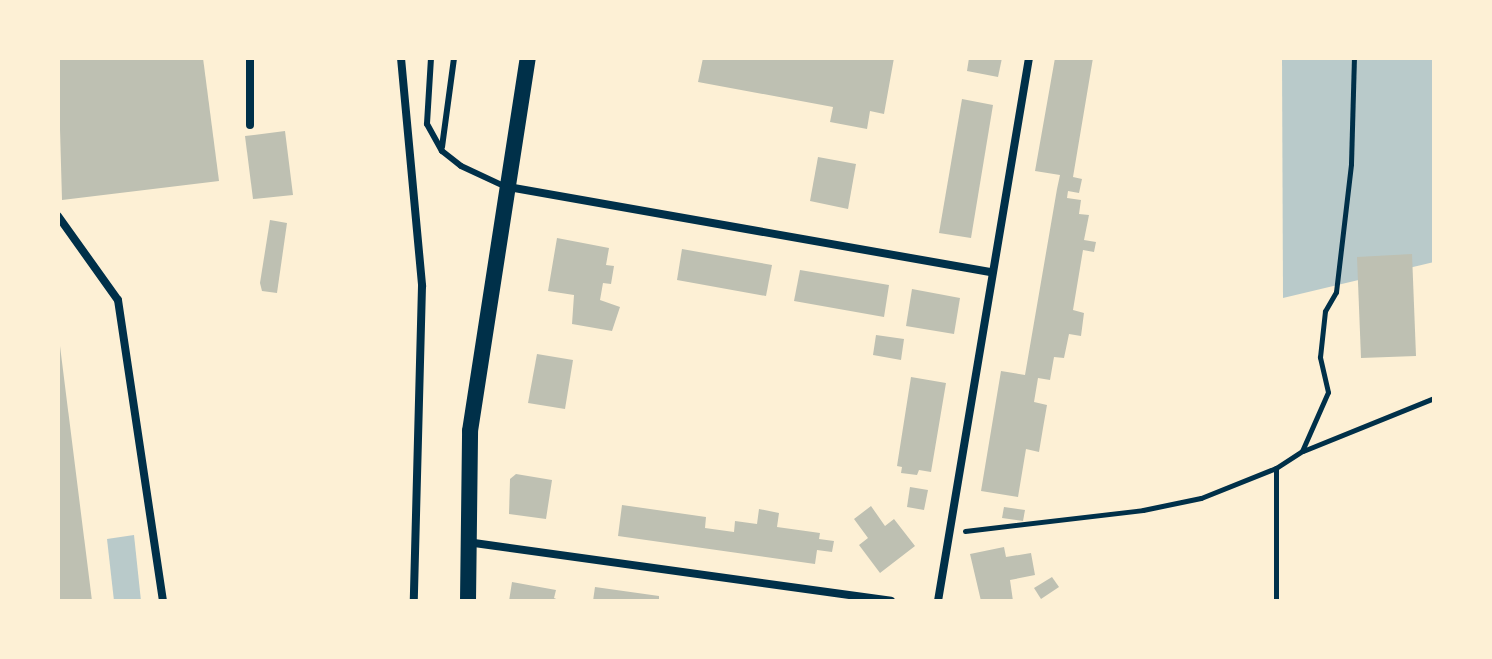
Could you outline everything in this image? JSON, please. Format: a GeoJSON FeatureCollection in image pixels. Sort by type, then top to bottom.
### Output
{"type":"FeatureCollection","features":[{"type":"Feature","properties":{"kind":"main road"},"geometry":{"type":"LineString","coordinates":[[468,601],[466,542],[475,385],[528,58]]}},
{"type":"Feature","properties":{"kind":"street"},"geometry":{"type":"LineString","coordinates":[[250,58],[250,125]]}},
{"type":"Feature","properties":{"kind":"street"},"geometry":{"type":"LineString","coordinates":[[401,58],[422,286],[414,601]]}},
{"type":"Feature","properties":{"kind":"street"},"geometry":{"type":"LineString","coordinates":[[938,601],[1029,58]]}},
{"type":"Feature","properties":{"kind":"street"},"geometry":{"type":"LineString","coordinates":[[506,187],[992,272]]}},
{"type":"Feature","properties":{"kind":"street"},"geometry":{"type":"LineString","coordinates":[[58,216],[118,300],[163,601]]}},
{"type":"Feature","properties":{"kind":"street"},"geometry":{"type":"LineString","coordinates":[[466,542],[891,601]]}},
{"type":"Feature","properties":{"kind":"lane"},"geometry":{"type":"LineString","coordinates":[[431,58],[427,124],[442,151],[461,166],[506,187]]}},
{"type":"Feature","properties":{"kind":"lane"},"geometry":{"type":"LineString","coordinates":[[442,151],[441,129],[454,58]]}},
{"type":"Feature","properties":{"kind":"path"},"geometry":{"type":"LineString","coordinates":[[1302,451],[1328,392],[1320,357],[1325,311],[1336,292],[1351,164],[1354,58]]}},
{"type":"Feature","properties":{"kind":"path"},"geometry":{"type":"LineString","coordinates":[[948,533],[1143,510],[1201,498],[1276,468],[1302,451],[1434,398]]}},
{"type":"Feature","properties":{"kind":"path"},"geometry":{"type":"LineString","coordinates":[[1276,468],[1276,601]]}},
{"type":"Feature","properties":{"kind":"shaded area"},"geometry":{"type":"Polygon","coordinates":[[[1282,58],[1434,58],[1434,262],[1283,298],[1282,58]]]}},
{"type":"Feature","properties":{"kind":"shaded area"},"geometry":{"type":"Polygon","coordinates":[[[134,535],[141,601],[114,601],[107,539],[134,535]]]}},
{"type":"Feature","properties":{"kind":"building"},"geometry":{"type":"Polygon","coordinates":[[[58,58],[203,58],[219,181],[62,200],[58,58]]]}},
{"type":"Feature","properties":{"kind":"building"},"geometry":{"type":"Polygon","coordinates":[[[703,58],[894,58],[884,114],[870,111],[867,129],[830,122],[833,107],[698,82],[703,58]]]}},
{"type":"Feature","properties":{"kind":"building"},"geometry":{"type":"Polygon","coordinates":[[[969,58],[1002,58],[998,77],[967,71],[969,58]]]}},
{"type":"Feature","properties":{"kind":"building"},"geometry":{"type":"Polygon","coordinates":[[[1055,58],[1093,58],[1073,177],[1082,179],[1079,193],[1068,191],[1067,198],[1081,200],[1079,214],[1089,215],[1084,240],[1096,242],[1094,252],[1083,250],[1073,310],[1084,313],[1081,336],[1069,334],[1064,358],[1054,357],[1050,380],[1038,378],[1034,402],[1047,405],[1039,452],[1026,449],[1018,497],[981,491],[1001,371],[1025,375],[1060,175],[1035,171],[1055,58]]]}},
{"type":"Feature","properties":{"kind":"building"},"geometry":{"type":"Polygon","coordinates":[[[962,99],[993,105],[971,238],[939,233],[962,99]]]}},
{"type":"Feature","properties":{"kind":"building"},"geometry":{"type":"Polygon","coordinates":[[[285,131],[293,195],[253,199],[245,136],[285,131]]]}},
{"type":"Feature","properties":{"kind":"building"},"geometry":{"type":"Polygon","coordinates":[[[818,157],[856,164],[848,209],[810,201],[818,157]]]}},
{"type":"Feature","properties":{"kind":"building"},"geometry":{"type":"Polygon","coordinates":[[[270,220],[287,223],[277,293],[262,291],[260,283],[270,220]]]}},
{"type":"Feature","properties":{"kind":"building"},"geometry":{"type":"Polygon","coordinates":[[[557,238],[609,248],[606,265],[614,266],[611,284],[603,283],[600,300],[620,307],[612,331],[572,324],[574,295],[548,291],[557,238]]]}},
{"type":"Feature","properties":{"kind":"building"},"geometry":{"type":"Polygon","coordinates":[[[682,249],[772,265],[766,296],[677,280],[682,249]]]}},
{"type":"Feature","properties":{"kind":"building"},"geometry":{"type":"Polygon","coordinates":[[[1412,254],[1416,356],[1361,358],[1357,257],[1412,254]]]}},
{"type":"Feature","properties":{"kind":"building"},"geometry":{"type":"Polygon","coordinates":[[[800,270],[889,285],[884,317],[794,301],[800,270]]]}},
{"type":"Feature","properties":{"kind":"building"},"geometry":{"type":"Polygon","coordinates":[[[912,289],[960,298],[954,334],[906,326],[912,289]]]}},
{"type":"Feature","properties":{"kind":"building"},"geometry":{"type":"Polygon","coordinates":[[[876,335],[904,339],[901,360],[873,355],[876,335]]]}},
{"type":"Feature","properties":{"kind":"building"},"geometry":{"type":"Polygon","coordinates":[[[60,346],[92,601],[58,601],[60,346]]]}},
{"type":"Feature","properties":{"kind":"building"},"geometry":{"type":"Polygon","coordinates":[[[537,354],[573,360],[565,409],[528,403],[537,354]]]}},
{"type":"Feature","properties":{"kind":"building"},"geometry":{"type":"Polygon","coordinates":[[[911,377],[946,383],[931,472],[919,470],[917,475],[901,473],[902,467],[897,466],[911,377]]]}},
{"type":"Feature","properties":{"kind":"building"},"geometry":{"type":"Polygon","coordinates":[[[516,474],[552,480],[546,519],[509,514],[510,479],[516,474]]]}},
{"type":"Feature","properties":{"kind":"building"},"geometry":{"type":"Polygon","coordinates":[[[910,487],[928,490],[924,510],[907,507],[910,487]]]}},
{"type":"Feature","properties":{"kind":"building"},"geometry":{"type":"Polygon","coordinates":[[[622,505],[706,517],[705,528],[734,532],[735,521],[757,524],[759,509],[779,513],[777,527],[820,533],[819,539],[834,541],[832,552],[817,550],[815,564],[618,536],[622,505]]]}},
{"type":"Feature","properties":{"kind":"building"},"geometry":{"type":"Polygon","coordinates":[[[871,506],[885,526],[894,519],[915,546],[880,573],[859,545],[868,538],[854,519],[871,506]]]}},
{"type":"Feature","properties":{"kind":"building"},"geometry":{"type":"Polygon","coordinates":[[[1004,507],[1025,510],[1023,521],[1002,518],[1004,507]]]}},
{"type":"Feature","properties":{"kind":"building"},"geometry":{"type":"Polygon","coordinates":[[[1004,547],[1006,557],[1031,553],[1035,575],[1010,580],[1013,601],[981,601],[970,554],[1004,547]]]}},
{"type":"Feature","properties":{"kind":"building"},"geometry":{"type":"Polygon","coordinates":[[[1052,577],[1059,587],[1041,599],[1034,588],[1052,577]]]}},
{"type":"Feature","properties":{"kind":"building"},"geometry":{"type":"Polygon","coordinates":[[[512,582],[556,590],[554,598],[561,601],[509,601],[512,582]]]}},
{"type":"Feature","properties":{"kind":"building"},"geometry":{"type":"Polygon","coordinates":[[[595,587],[659,596],[659,601],[593,601],[595,587]]]}}]}
